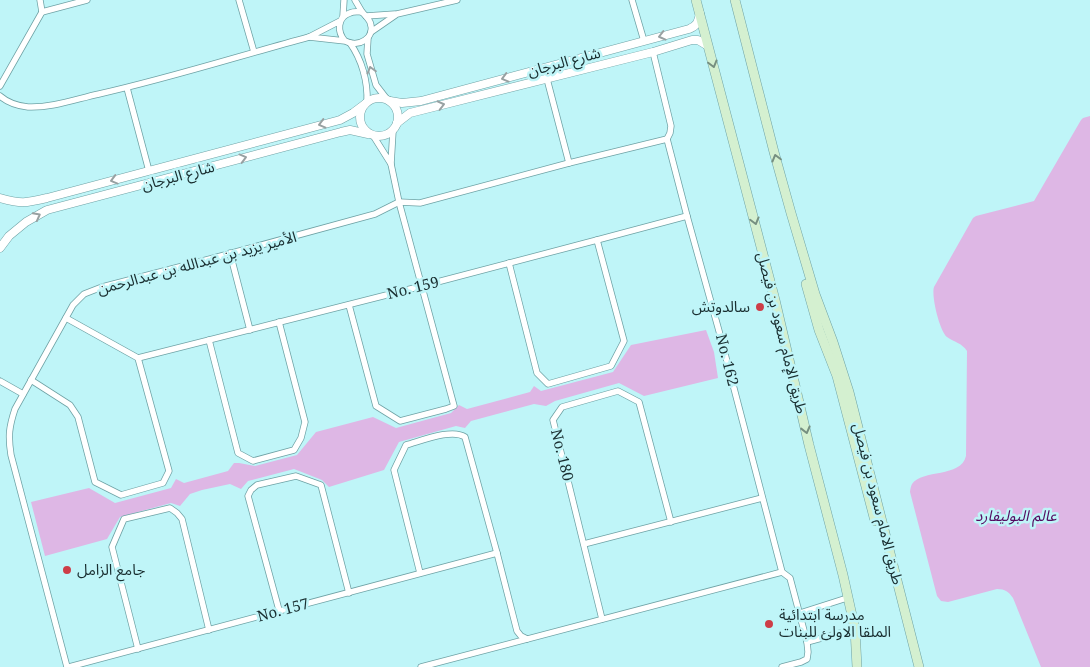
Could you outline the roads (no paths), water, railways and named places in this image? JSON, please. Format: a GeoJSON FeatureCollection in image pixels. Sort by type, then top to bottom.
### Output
{"type":"FeatureCollection","features":[{"type":"Feature","properties":{"kind":"main road","name":"طريق الإمام سعود بن فيصل"},"geometry":{"type":"LineString","coordinates":[[696,0],[775,300],[809,445],[843,575],[855,629],[857,667]]}},
{"type":"Feature","properties":{"kind":"main road"},"geometry":{"type":"LineString","coordinates":[[735,0],[798,239],[810,298],[819,330],[837,376],[895,595],[905,628],[913,645]]}},
{"type":"Feature","properties":{"kind":"main road","name":"طريق الامام سعود بن فيصل"},"geometry":{"type":"LineString","coordinates":[[798,239],[854,410],[919,667]]}},
{"type":"Feature","properties":{"kind":"street"},"geometry":{"type":"LineString","coordinates":[[0,86],[42,12],[40,0]]}},
{"type":"Feature","properties":{"kind":"street"},"geometry":{"type":"LineString","coordinates":[[42,12],[87,0]]}},
{"type":"Feature","properties":{"kind":"street"},"geometry":{"type":"LineString","coordinates":[[239,0],[254,52]]}},
{"type":"Feature","properties":{"kind":"street"},"geometry":{"type":"LineString","coordinates":[[344,0],[339,32],[358,55],[367,88],[366,103],[359,120],[391,164]]}},
{"type":"Feature","properties":{"kind":"street"},"geometry":{"type":"LineString","coordinates":[[348,305],[376,406],[400,421],[446,410],[454,406],[399,202],[391,164],[393,131],[398,116],[397,110],[376,86],[367,54],[371,25],[355,0]]}},
{"type":"Feature","properties":{"kind":"street"},"geometry":{"type":"LineString","coordinates":[[429,0],[431,7]]}},
{"type":"Feature","properties":{"kind":"street"},"geometry":{"type":"LineString","coordinates":[[0,96],[16,105],[28,107],[52,104],[126,88],[309,37],[351,12],[397,14],[457,0]]}},
{"type":"Feature","properties":{"kind":"street"},"geometry":{"type":"LineString","coordinates":[[632,0],[644,41]]}},
{"type":"Feature","properties":{"kind":"street"},"geometry":{"type":"LineString","coordinates":[[309,37],[356,44],[361,43],[397,14]]}},
{"type":"Feature","properties":{"kind":"street","name":"شارع البرجان"},"geometry":{"type":"LineString","coordinates":[[0,198],[26,203],[340,120],[353,113],[370,99],[376,97],[402,103],[420,101],[689,30],[698,23],[700,14]]}},
{"type":"Feature","properties":{"kind":"street","name":"شارع البرجان"},"geometry":{"type":"LineString","coordinates":[[397,123],[410,113],[652,52],[692,40],[698,40],[708,46]]}},
{"type":"Feature","properties":{"kind":"street","name":"No. 162"},"geometry":{"type":"LineString","coordinates":[[652,52],[671,126],[667,139],[687,216],[782,572],[790,578],[807,642]]}},
{"type":"Feature","properties":{"kind":"street"},"geometry":{"type":"LineString","coordinates":[[546,79],[569,163]]}},
{"type":"Feature","properties":{"kind":"street"},"geometry":{"type":"LineString","coordinates":[[126,88],[149,171]]}},
{"type":"Feature","properties":{"kind":"street","name":"شارع البرجان"},"geometry":{"type":"LineString","coordinates":[[0,248],[9,236],[26,222],[48,210],[341,132],[350,130],[371,135],[388,136],[393,131]]}},
{"type":"Feature","properties":{"kind":"street","name":"الأمير يزيد بن عبدالله بن عبدالرحمن"},"geometry":{"type":"LineString","coordinates":[[68,667],[11,455],[9,426],[14,409],[73,305],[84,294],[102,287],[374,214],[399,202],[420,203],[667,139]]}},
{"type":"Feature","properties":{"kind":"street","name":"No. 159"},"geometry":{"type":"LineString","coordinates":[[138,358],[687,216]]}},
{"type":"Feature","properties":{"kind":"street"},"geometry":{"type":"LineString","coordinates":[[509,263],[537,373],[548,384],[611,366],[624,341],[597,240]]}},
{"type":"Feature","properties":{"kind":"street"},"geometry":{"type":"LineString","coordinates":[[230,253],[250,330]]}},
{"type":"Feature","properties":{"kind":"street"},"geometry":{"type":"LineString","coordinates":[[31,380],[70,405],[78,417],[95,482],[121,495],[163,483],[170,471],[138,358],[66,318]]}},
{"type":"Feature","properties":{"kind":"street"},"geometry":{"type":"LineString","coordinates":[[209,340],[238,454],[253,461],[294,450],[301,438],[305,422],[279,322]]}},
{"type":"Feature","properties":{"kind":"street"},"geometry":{"type":"LineString","coordinates":[[0,381],[23,394]]}},
{"type":"Feature","properties":{"kind":"street","name":"No. 180"},"geometry":{"type":"LineString","coordinates":[[602,619],[553,420],[562,407],[618,391],[639,402],[671,522]]}},
{"type":"Feature","properties":{"kind":"street"},"geometry":{"type":"LineString","coordinates":[[420,573],[394,470],[406,445],[448,434],[460,434],[465,437],[517,631],[527,640]]}},
{"type":"Feature","properties":{"kind":"street"},"geometry":{"type":"LineString","coordinates":[[279,610],[248,496],[257,485],[296,476],[321,485],[348,593]]}},
{"type":"Feature","properties":{"kind":"street"},"geometry":{"type":"LineString","coordinates":[[584,544],[762,498]]}},
{"type":"Feature","properties":{"kind":"street"},"geometry":{"type":"LineString","coordinates":[[138,649],[112,547],[124,520],[170,508],[177,512],[182,519],[209,630]]}},
{"type":"Feature","properties":{"kind":"street","name":"No. 157"},"geometry":{"type":"LineString","coordinates":[[68,667],[497,553]]}},
{"type":"Feature","properties":{"kind":"street"},"geometry":{"type":"LineString","coordinates":[[421,667],[782,572]]}},
{"type":"Feature","properties":{"kind":"street"},"geometry":{"type":"LineString","coordinates":[[800,613],[848,598]]}},
{"type":"Feature","properties":{"kind":"street"},"geometry":{"type":"LineString","coordinates":[[782,667],[807,659],[807,642],[855,629]]}},
{"type":"Feature","properties":{"kind":"place","name":"سالدوتش"},"geometry":{"type":"Point","coordinates":[760,307]}},
{"type":"Feature","properties":{"kind":"place","name":"جامع الزامل"},"geometry":{"type":"Point","coordinates":[67,570]}},
{"type":"Feature","properties":{"kind":"place","name":"مدرسة ابتدائية الملقا الاولئ للبنات"},"geometry":{"type":"Point","coordinates":[769,624]}},
{"type":"Feature","properties":{"kind":"park label","name":"عالم البوليفارد"},"geometry":{"type":"Point","coordinates":[1016,516]}}]}
